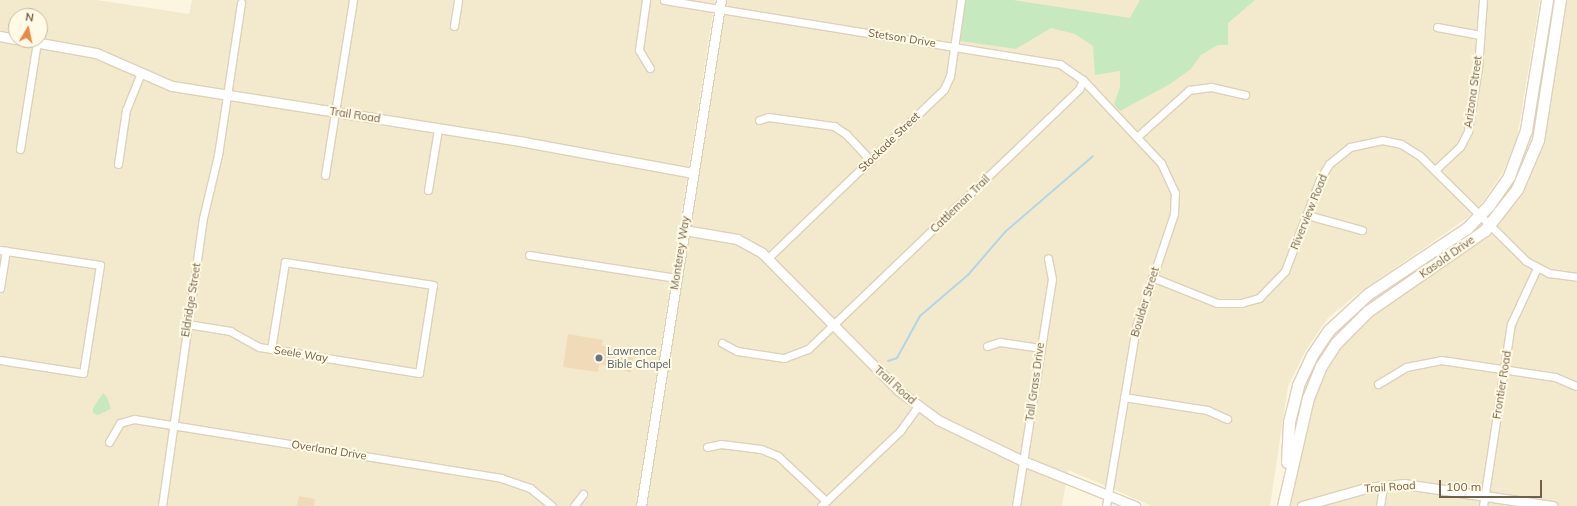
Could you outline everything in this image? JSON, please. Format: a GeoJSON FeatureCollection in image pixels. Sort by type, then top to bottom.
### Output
{"type":"FeatureCollection","features":[{"type":"Feature","properties":{"kind":"main road","name":"Kasold Drive"},"geometry":{"type":"LineString","coordinates":[[1283,506],[1286,486],[1291,409],[1298,385],[1318,344],[1354,305],[1467,228],[1479,216],[1509,176],[1523,142],[1547,0]]}},
{"type":"Feature","properties":{"kind":"main road","name":"Kasold Drive"},"geometry":{"type":"LineString","coordinates":[[1286,486],[1314,380],[1336,343],[1368,311],[1463,247],[1489,225],[1517,189],[1538,140],[1560,0]]}},
{"type":"Feature","properties":{"kind":"street"},"geometry":{"type":"LineString","coordinates":[[325,175],[353,0]]}},
{"type":"Feature","properties":{"kind":"street"},"geometry":{"type":"LineString","coordinates":[[454,26],[458,0]]}},
{"type":"Feature","properties":{"kind":"street"},"geometry":{"type":"LineString","coordinates":[[646,0],[639,50],[650,68]]}},
{"type":"Feature","properties":{"kind":"street","name":"Stetson Drive"},"geometry":{"type":"LineString","coordinates":[[664,0],[720,5],[1049,61],[1069,69],[1083,80],[1120,119]]}},
{"type":"Feature","properties":{"kind":"street","name":"Stockade Street"},"geometry":{"type":"LineString","coordinates":[[768,258],[944,89],[950,76],[962,0]]}},
{"type":"Feature","properties":{"kind":"street","name":"Arizona Street"},"geometry":{"type":"LineString","coordinates":[[1435,170],[1460,147],[1468,131],[1480,35],[1482,0]]}},
{"type":"Feature","properties":{"kind":"street","name":"Eldridge Street"},"geometry":{"type":"LineString","coordinates":[[162,506],[175,426],[187,324],[227,96],[241,3]]}},
{"type":"Feature","properties":{"kind":"street","name":"Monterey Way"},"geometry":{"type":"LineString","coordinates":[[641,506],[720,5]]}},
{"type":"Feature","properties":{"kind":"street"},"geometry":{"type":"LineString","coordinates":[[1437,27],[1480,35]]}},
{"type":"Feature","properties":{"kind":"street","name":"Trail Road"},"geometry":{"type":"LineString","coordinates":[[48,44],[96,53],[172,86],[438,129],[693,173]]}},
{"type":"Feature","properties":{"kind":"street"},"geometry":{"type":"LineString","coordinates":[[20,149],[36,48]]}},
{"type":"Feature","properties":{"kind":"street"},"geometry":{"type":"LineString","coordinates":[[118,164],[126,110],[142,73]]}},
{"type":"Feature","properties":{"kind":"street","name":"Cattleman Trail"},"geometry":{"type":"LineString","coordinates":[[722,343],[737,351],[788,358],[808,349],[1080,89],[1083,80]]}},
{"type":"Feature","properties":{"kind":"street"},"geometry":{"type":"LineString","coordinates":[[1138,136],[1189,90],[1211,87],[1245,95]]}},
{"type":"Feature","properties":{"kind":"street"},"geometry":{"type":"LineString","coordinates":[[759,120],[768,117],[834,126],[846,134],[870,160]]}},
{"type":"Feature","properties":{"kind":"street","name":"Boulder Street"},"geometry":{"type":"LineString","coordinates":[[1106,506],[1136,327],[1152,277],[1172,225],[1175,193],[1167,172],[1138,136],[1120,119]]}},
{"type":"Feature","properties":{"kind":"street"},"geometry":{"type":"LineString","coordinates":[[428,190],[438,129]]}},
{"type":"Feature","properties":{"kind":"street","name":"Riverview Road"},"geometry":{"type":"LineString","coordinates":[[1152,277],[1218,303],[1240,303],[1256,299],[1285,271],[1329,164],[1341,152],[1358,144],[1382,140],[1401,144],[1435,170],[1479,216],[1537,268],[1559,276],[1577,277]]}},
{"type":"Feature","properties":{"kind":"street"},"geometry":{"type":"LineString","coordinates":[[1307,216],[1362,230]]}},
{"type":"Feature","properties":{"kind":"street","name":"Trail Road"},"geometry":{"type":"LineString","coordinates":[[684,230],[737,239],[768,258],[899,391],[918,406],[964,434],[1024,461],[1135,506]]}},
{"type":"Feature","properties":{"kind":"street"},"geometry":{"type":"LineString","coordinates":[[0,288],[3,250],[100,265],[83,373],[0,360]]}},
{"type":"Feature","properties":{"kind":"street"},"geometry":{"type":"LineString","coordinates":[[529,255],[676,278]]}},
{"type":"Feature","properties":{"kind":"street","name":"Tall Grass Drive"},"geometry":{"type":"LineString","coordinates":[[1016,506],[1052,279],[1048,258]]}},
{"type":"Feature","properties":{"kind":"street","name":"Seele Way"},"geometry":{"type":"LineString","coordinates":[[187,324],[230,331],[259,347],[271,349],[419,373],[432,285],[285,262],[271,349]]}},
{"type":"Feature","properties":{"kind":"street","name":"Frontier Road"},"geometry":{"type":"LineString","coordinates":[[1483,506],[1504,369],[1515,312],[1537,268]]}},
{"type":"Feature","properties":{"kind":"street"},"geometry":{"type":"LineString","coordinates":[[987,346],[1000,342],[1040,348]]}},
{"type":"Feature","properties":{"kind":"street"},"geometry":{"type":"LineString","coordinates":[[1378,384],[1406,367],[1429,361],[1451,360],[1556,377],[1576,386]]}},
{"type":"Feature","properties":{"kind":"street"},"geometry":{"type":"LineString","coordinates":[[1124,397],[1207,410],[1227,419]]}},
{"type":"Feature","properties":{"kind":"street"},"geometry":{"type":"LineString","coordinates":[[707,446],[721,444],[761,449],[778,456],[823,503],[900,431],[918,406]]}},
{"type":"Feature","properties":{"kind":"street","name":"Overland Drive"},"geometry":{"type":"LineString","coordinates":[[109,442],[120,423],[128,419],[501,478],[530,488],[552,506]]}},
{"type":"Feature","properties":{"kind":"street","name":"Trail Road"},"geometry":{"type":"LineString","coordinates":[[1302,506],[1383,486],[1421,485],[1552,506]]}},
{"type":"Feature","properties":{"kind":"street"},"geometry":{"type":"LineString","coordinates":[[1380,506],[1383,486]]}},
{"type":"Feature","properties":{"kind":"street"},"geometry":{"type":"LineString","coordinates":[[574,506],[583,494]]}},
{"type":"Feature","properties":{"kind":"shaded area"},"geometry":{"type":"Polygon","coordinates":[[[0,0],[97,0],[189,14],[192,0],[715,0],[636,506],[0,506],[0,0]]]}},
{"type":"Feature","properties":{"kind":"shaded area"},"geometry":{"type":"Polygon","coordinates":[[[725,0],[1540,0],[1517,138],[1503,172],[1482,203],[1467,218],[1356,295],[1328,318],[1306,350],[1288,386],[1270,506],[1152,506],[1068,470],[1062,506],[647,506],[725,0]]]}},
{"type":"Feature","properties":{"kind":"shaded area"},"geometry":{"type":"Polygon","coordinates":[[[1560,0],[1577,0],[1577,506],[1283,506],[1308,398],[1346,332],[1477,236],[1526,172],[1560,0]]]}},
{"type":"Feature","properties":{"kind":"green space"},"geometry":{"type":"Polygon","coordinates":[[[965,0],[1013,0],[1130,18],[1140,0],[1255,0],[1228,23],[1228,45],[1218,45],[1201,55],[1191,69],[1170,84],[1120,111],[1114,104],[1120,87],[1120,71],[1095,75],[1093,46],[1075,34],[1051,28],[1016,49],[960,41],[965,0]]]}},
{"type":"Feature","properties":{"kind":"green space"},"geometry":{"type":"Polygon","coordinates":[[[103,393],[107,397],[111,409],[98,415],[93,413],[93,408],[103,393]]]}},
{"type":"Feature","properties":{"kind":"building","name":"Lawrence Bible Chapel"},"geometry":{"type":"Polygon","coordinates":[[[568,334],[603,340],[602,345],[614,350],[634,351],[631,373],[612,366],[599,365],[598,372],[563,367],[568,334]]]}},
{"type":"Feature","properties":{"kind":"building"},"geometry":{"type":"Polygon","coordinates":[[[299,496],[315,499],[314,506],[297,506],[299,496]]]}},
{"type":"Feature","properties":{"kind":"waterway"},"geometry":{"type":"LineString","coordinates":[[888,361],[897,358],[920,316],[968,275],[1005,232],[1093,156]]}},
{"type":"Feature","properties":{"kind":"place","name":"Lawrence Bible Chapel"},"geometry":{"type":"Point","coordinates":[599,358]}}]}
